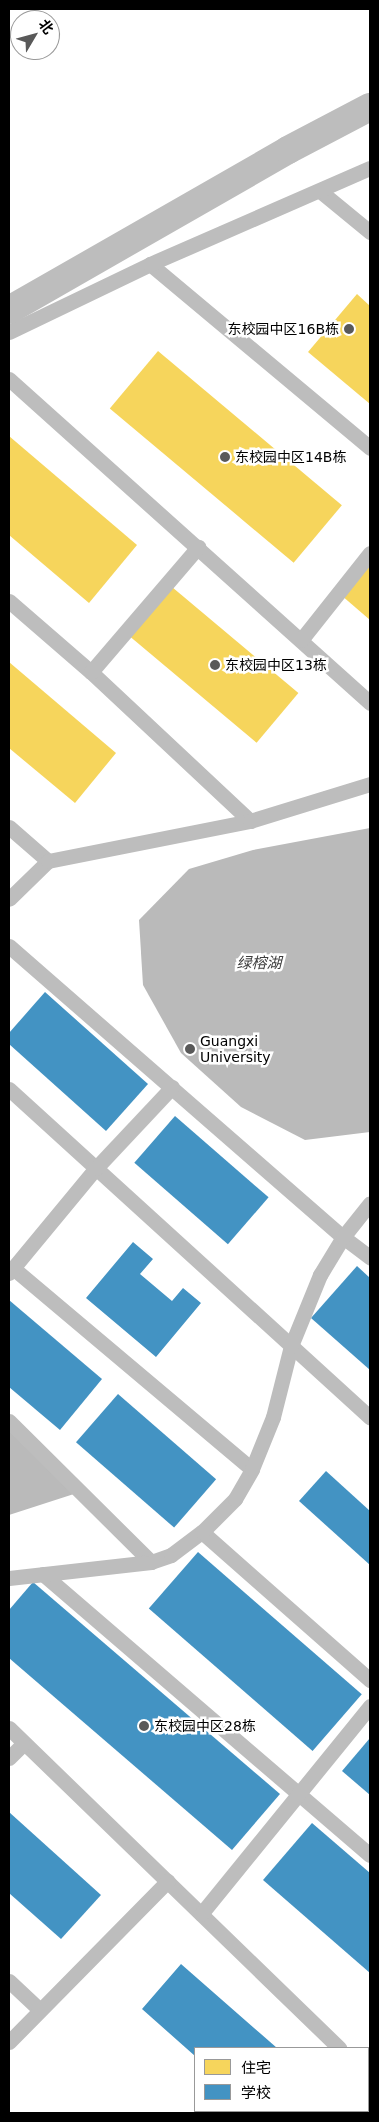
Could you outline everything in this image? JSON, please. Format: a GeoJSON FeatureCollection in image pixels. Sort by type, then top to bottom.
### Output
{"type":"FeatureCollection","features":[{"type":"Feature","properties":{"kind":"street"},"geometry":{"type":"LineString","coordinates":[[9,310],[280,155],[370,106]]}},
{"type":"Feature","properties":{"kind":"lane"},"geometry":{"type":"LineString","coordinates":[[9,332],[150,264],[370,168]]}},
{"type":"Feature","properties":{"kind":"lane"},"geometry":{"type":"LineString","coordinates":[[320,191],[370,232]]}},
{"type":"Feature","properties":{"kind":"lane"},"geometry":{"type":"LineString","coordinates":[[150,264],[370,448]]}},
{"type":"Feature","properties":{"kind":"lane"},"geometry":{"type":"LineString","coordinates":[[9,379],[370,703]]}},
{"type":"Feature","properties":{"kind":"lane"},"geometry":{"type":"LineString","coordinates":[[91,672],[198,547]]}},
{"type":"Feature","properties":{"kind":"lane"},"geometry":{"type":"LineString","coordinates":[[301,640],[370,553]]}},
{"type":"Feature","properties":{"kind":"lane"},"geometry":{"type":"LineString","coordinates":[[9,601],[91,672],[250,821]]}},
{"type":"Feature","properties":{"kind":"lane"},"geometry":{"type":"LineString","coordinates":[[9,899],[48,861],[250,821],[370,784]]}},
{"type":"Feature","properties":{"kind":"lane"},"geometry":{"type":"LineString","coordinates":[[9,827],[48,861]]}},
{"type":"Feature","properties":{"kind":"lane"},"geometry":{"type":"LineString","coordinates":[[9,946],[343,1237],[370,1257]]}},
{"type":"Feature","properties":{"kind":"lane"},"geometry":{"type":"LineString","coordinates":[[172,1087],[96,1168],[11,1271],[252,1469]]}},
{"type":"Feature","properties":{"kind":"lane"},"geometry":{"type":"LineString","coordinates":[[9,1089],[370,1418]]}},
{"type":"Feature","properties":{"kind":"lane"},"geometry":{"type":"LineString","coordinates":[[9,1578],[151,1562],[171,1555],[202,1532],[235,1499],[252,1469],[272,1417],[291,1346],[320,1275],[343,1237],[370,1203]]}},
{"type":"Feature","properties":{"kind":"lane"},"geometry":{"type":"LineString","coordinates":[[9,1421],[151,1562]]}},
{"type":"Feature","properties":{"kind":"lane"},"geometry":{"type":"LineString","coordinates":[[202,1532],[370,1680]]}},
{"type":"Feature","properties":{"kind":"lane"},"geometry":{"type":"LineString","coordinates":[[43,1574],[370,1855]]}},
{"type":"Feature","properties":{"kind":"lane"},"geometry":{"type":"LineString","coordinates":[[201,1914],[370,1706]]}},
{"type":"Feature","properties":{"kind":"lane"},"geometry":{"type":"LineString","coordinates":[[9,1728],[22,1744],[168,1881],[338,2047]]}},
{"type":"Feature","properties":{"kind":"lane"},"geometry":{"type":"LineString","coordinates":[[9,1758],[22,1744]]}},
{"type":"Feature","properties":{"kind":"lane"},"geometry":{"type":"LineString","coordinates":[[9,2042],[168,1881]]}},
{"type":"Feature","properties":{"kind":"lane"},"geometry":{"type":"LineString","coordinates":[[9,1981],[40,2010]]}},
{"type":"Feature","properties":{"kind":"water","name":"绿榕湖"},"geometry":{"type":"Polygon","coordinates":[[[370,828],[370,1132],[305,1140],[241,1107],[181,1053],[143,985],[139,920],[189,869],[253,850],[370,828]]]}},
{"type":"Feature","properties":{"kind":"water"},"geometry":{"type":"Polygon","coordinates":[[[9,1424],[77,1493],[9,1515],[9,1424]]]}},
{"type":"Feature","properties":{"kind":"building: 住宅","name":"东校园中区16B栋"},"geometry":{"type":"Polygon","coordinates":[[[357,294],[370,306],[370,404],[308,352],[357,294]]]}},
{"type":"Feature","properties":{"kind":"building: 住宅","name":"东校园中区14B栋"},"geometry":{"type":"Polygon","coordinates":[[[158,351],[342,505],[294,563],[110,408],[158,351]]]}},
{"type":"Feature","properties":{"kind":"building: 住宅"},"geometry":{"type":"Polygon","coordinates":[[[9,436],[137,545],[89,603],[9,535],[9,436]]]}},
{"type":"Feature","properties":{"kind":"building: 住宅"},"geometry":{"type":"Polygon","coordinates":[[[370,561],[370,620],[341,595],[370,561]]]}},
{"type":"Feature","properties":{"kind":"building: 住宅","name":"东校园中区13栋"},"geometry":{"type":"Polygon","coordinates":[[[172,587],[298,693],[257,743],[130,637],[172,587]]]}},
{"type":"Feature","properties":{"kind":"building: 住宅"},"geometry":{"type":"Polygon","coordinates":[[[9,662],[116,753],[75,803],[9,748],[9,662]]]}},
{"type":"Feature","properties":{"kind":"building: 学校"},"geometry":{"type":"Polygon","coordinates":[[[45,992],[148,1084],[106,1131],[9,1044],[9,1033],[45,992]]]}},
{"type":"Feature","properties":{"kind":"building: 学校"},"geometry":{"type":"Polygon","coordinates":[[[175,1116],[269,1197],[228,1244],[134,1163],[175,1116]]]}},
{"type":"Feature","properties":{"kind":"building: 学校"},"geometry":{"type":"Polygon","coordinates":[[[133,1242],[153,1259],[140,1274],[172,1301],[183,1288],[201,1303],[156,1357],[86,1298],[133,1242]]]}},
{"type":"Feature","properties":{"kind":"building: 学校"},"geometry":{"type":"Polygon","coordinates":[[[357,1266],[370,1278],[370,1370],[311,1318],[357,1266]]]}},
{"type":"Feature","properties":{"kind":"building: 学校"},"geometry":{"type":"Polygon","coordinates":[[[9,1300],[102,1379],[60,1430],[9,1387],[9,1300]]]}},
{"type":"Feature","properties":{"kind":"building: 学校"},"geometry":{"type":"Polygon","coordinates":[[[118,1394],[216,1479],[174,1528],[76,1442],[118,1394]]]}},
{"type":"Feature","properties":{"kind":"building: 学校"},"geometry":{"type":"Polygon","coordinates":[[[326,1471],[370,1511],[370,1565],[299,1501],[326,1471]]]}},
{"type":"Feature","properties":{"kind":"building: 学校"},"geometry":{"type":"Polygon","coordinates":[[[198,1552],[362,1694],[313,1751],[149,1609],[198,1552]]]}},
{"type":"Feature","properties":{"kind":"building: 学校","name":"东校园中区28栋"},"geometry":{"type":"Polygon","coordinates":[[[33,1582],[280,1794],[232,1850],[9,1658],[9,1610],[33,1582]]]}},
{"type":"Feature","properties":{"kind":"building: 学校"},"geometry":{"type":"Polygon","coordinates":[[[370,1738],[370,1795],[342,1771],[370,1738]]]}},
{"type":"Feature","properties":{"kind":"building: 学校"},"geometry":{"type":"Polygon","coordinates":[[[9,1812],[101,1895],[61,1939],[9,1893],[9,1812]]]}},
{"type":"Feature","properties":{"kind":"building: 学校"},"geometry":{"type":"Polygon","coordinates":[[[312,1823],[370,1873],[370,1973],[263,1880],[312,1823]]]}},
{"type":"Feature","properties":{"kind":"building: 学校"},"geometry":{"type":"Polygon","coordinates":[[[181,1964],[276,2047],[194,2047],[194,2055],[142,2009],[181,1964]]]}},
{"type":"Feature","properties":{"kind":"place","name":"东校园中区16B栋"},"geometry":{"type":"Point","coordinates":[349,329]}},
{"type":"Feature","properties":{"kind":"place","name":"东校园中区14B栋"},"geometry":{"type":"Point","coordinates":[225,457]}},
{"type":"Feature","properties":{"kind":"place","name":"东校园中区13栋"},"geometry":{"type":"Point","coordinates":[215,665]}},
{"type":"Feature","properties":{"kind":"place","name":"Guangxi University"},"geometry":{"type":"Point","coordinates":[190,1049]}},
{"type":"Feature","properties":{"kind":"place","name":"东校园中区28栋"},"geometry":{"type":"Point","coordinates":[144,1726]}}]}
